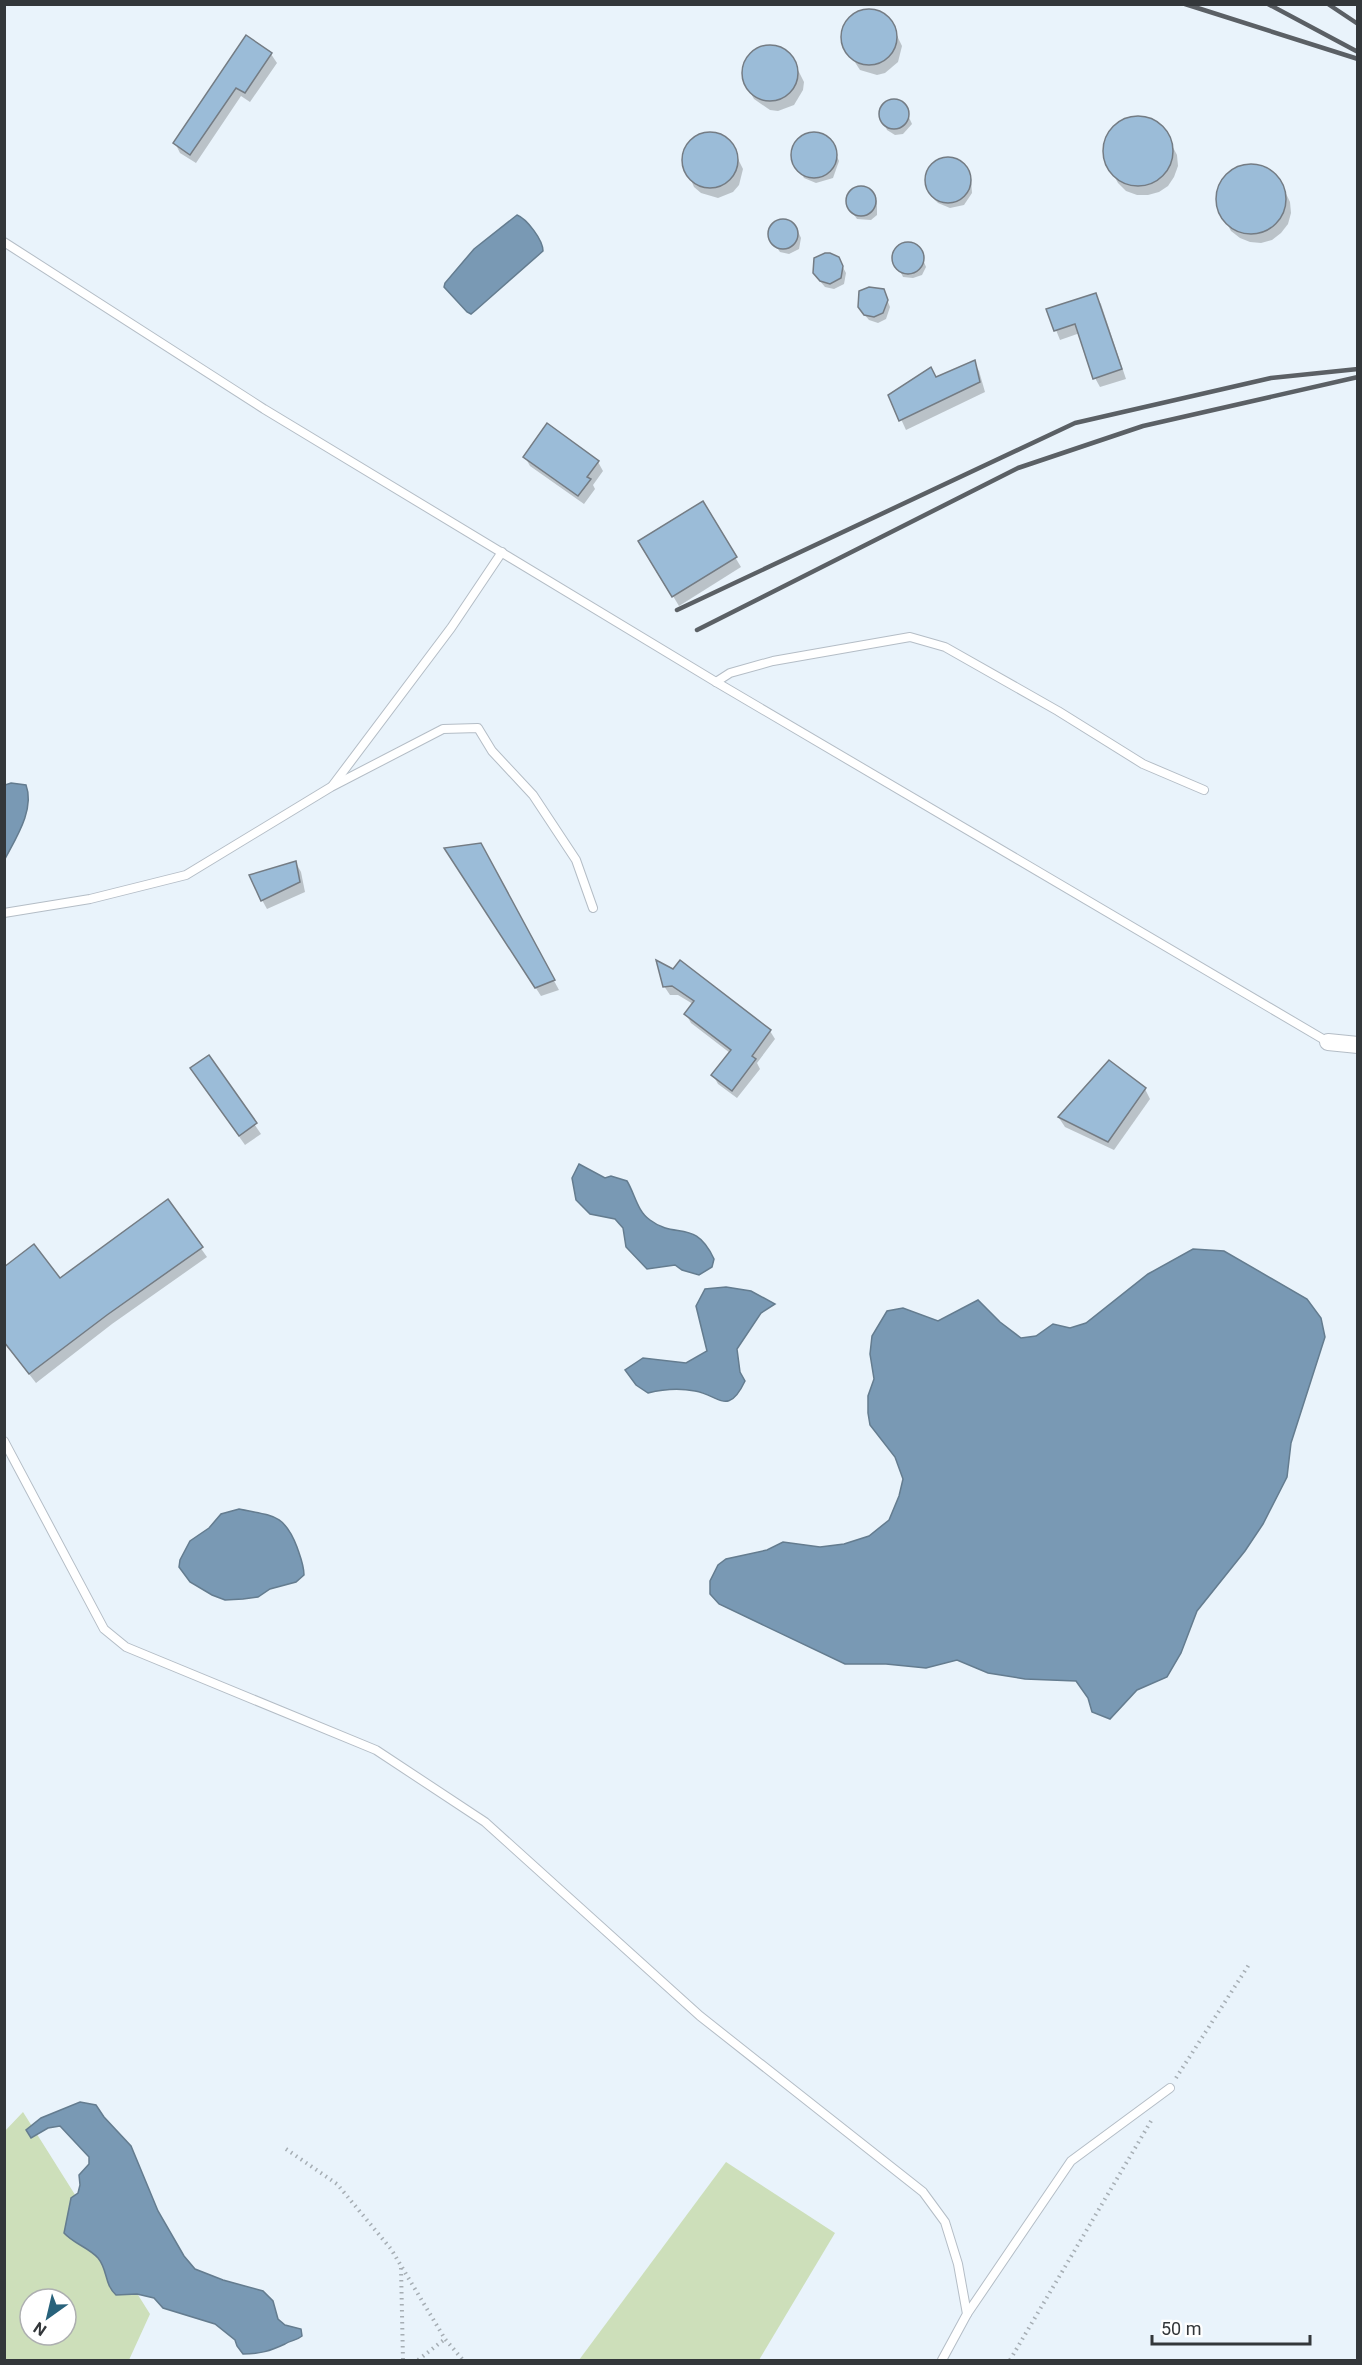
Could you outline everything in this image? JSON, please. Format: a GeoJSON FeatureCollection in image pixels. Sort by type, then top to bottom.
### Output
{"type":"FeatureCollection","features":[{"type":"Feature","properties":{"kind":"street"},"geometry":{"type":"LineString","coordinates":[[1328,1042],[1358,1045]]}},
{"type":"Feature","properties":{"kind":"lane"},"geometry":{"type":"LineString","coordinates":[[4,242],[264,409],[716,682],[1328,1042]]}},
{"type":"Feature","properties":{"kind":"lane"},"geometry":{"type":"LineString","coordinates":[[331,787],[451,628],[502,552]]}},
{"type":"Feature","properties":{"kind":"lane"},"geometry":{"type":"LineString","coordinates":[[716,682],[730,673],[773,661],[910,637],[945,647],[1058,711],[1143,764],[1204,790]]}},
{"type":"Feature","properties":{"kind":"lane"},"geometry":{"type":"LineString","coordinates":[[4,913],[90,899],[186,875],[331,787],[443,729],[478,728],[492,751],[533,795],[576,860],[593,908]]}},
{"type":"Feature","properties":{"kind":"lane"},"geometry":{"type":"LineString","coordinates":[[4,1440],[104,1629],[126,1647],[376,1750],[485,1822],[700,2016],[923,2192],[945,2222],[958,2264],[967,2314]]}},
{"type":"Feature","properties":{"kind":"lane"},"geometry":{"type":"LineString","coordinates":[[942,2361],[967,2314],[1071,2161],[1170,2088]]}},
{"type":"Feature","properties":{"kind":"path"},"geometry":{"type":"LineString","coordinates":[[1170,2088],[1250,1963]]}},
{"type":"Feature","properties":{"kind":"path"},"geometry":{"type":"LineString","coordinates":[[1010,2361],[1152,2118]]}},
{"type":"Feature","properties":{"kind":"path"},"geometry":{"type":"LineString","coordinates":[[286,2149],[337,2184],[391,2250],[445,2339],[463,2361]]}},
{"type":"Feature","properties":{"kind":"path"},"geometry":{"type":"LineString","coordinates":[[401,2266],[403,2361]]}},
{"type":"Feature","properties":{"kind":"path"},"geometry":{"type":"LineString","coordinates":[[418,2361],[445,2339]]}},
{"type":"Feature","properties":{"kind":"green space"},"geometry":{"type":"Polygon","coordinates":[[[23,2112],[150,2314],[129,2360],[5,2360],[4,2132],[23,2112]]]}},
{"type":"Feature","properties":{"kind":"green space"},"geometry":{"type":"Polygon","coordinates":[[[726,2162],[835,2233],[759,2360],[579,2360],[726,2162]]]}},
{"type":"Feature","properties":{"kind":"water"},"geometry":{"type":"Polygon","coordinates":[[[517,215],[534,230],[543,251],[471,314],[444,287],[445,283],[474,249],[517,215]]]}},
{"type":"Feature","properties":{"kind":"water"},"geometry":{"type":"Polygon","coordinates":[[[11,783],[26,785],[28,804],[19,833],[5,859],[5,785],[11,783]]]}},
{"type":"Feature","properties":{"kind":"water"},"geometry":{"type":"Polygon","coordinates":[[[579,1164],[605,1178],[611,1176],[627,1181],[639,1207],[650,1220],[659,1226],[700,1238],[714,1259],[712,1267],[699,1275],[682,1270],[675,1265],[647,1269],[626,1247],[623,1228],[615,1219],[590,1214],[576,1200],[572,1178],[579,1164]]]}},
{"type":"Feature","properties":{"kind":"water"},"geometry":{"type":"Polygon","coordinates":[[[1193,1249],[1224,1251],[1307,1299],[1321,1318],[1325,1337],[1291,1443],[1287,1477],[1263,1524],[1245,1551],[1197,1611],[1181,1653],[1167,1677],[1137,1690],[1110,1719],[1092,1712],[1088,1698],[1076,1681],[1025,1679],[988,1673],[957,1660],[926,1668],[886,1664],[845,1664],[719,1604],[710,1594],[710,1581],[718,1565],[726,1559],[767,1550],[783,1542],[820,1547],[844,1544],[869,1536],[889,1520],[903,1479],[895,1457],[870,1425],[868,1413],[868,1396],[874,1379],[870,1354],[872,1336],[887,1311],[903,1308],[938,1321],[978,1300],[1000,1322],[1021,1338],[1036,1336],[1053,1324],[1070,1328],[1086,1323],[1148,1274],[1193,1249]]]}},
{"type":"Feature","properties":{"kind":"water"},"geometry":{"type":"Polygon","coordinates":[[[726,1287],[751,1291],[775,1304],[761,1313],[737,1349],[740,1372],[745,1381],[739,1392],[728,1401],[723,1401],[703,1393],[683,1389],[648,1393],[636,1385],[625,1370],[643,1358],[686,1363],[707,1351],[696,1306],[705,1289],[726,1287]]]}},
{"type":"Feature","properties":{"kind":"water"},"geometry":{"type":"Polygon","coordinates":[[[239,1509],[268,1515],[282,1522],[297,1547],[304,1575],[296,1582],[270,1589],[258,1597],[243,1599],[225,1600],[190,1582],[179,1567],[180,1560],[190,1541],[209,1528],[221,1514],[239,1509]]]}},
{"type":"Feature","properties":{"kind":"water"},"geometry":{"type":"Polygon","coordinates":[[[80,2102],[96,2105],[131,2146],[158,2211],[184,2256],[195,2269],[223,2280],[263,2291],[273,2301],[278,2319],[285,2325],[301,2329],[302,2336],[270,2350],[243,2354],[235,2340],[215,2324],[163,2308],[154,2298],[137,2294],[116,2295],[112,2291],[98,2258],[64,2233],[71,2198],[78,2193],[79,2175],[89,2164],[89,2157],[60,2126],[48,2128],[31,2138],[26,2130],[41,2118],[80,2102]]]}},
{"type":"Feature","properties":{"kind":"building"},"geometry":{"type":"Polygon","coordinates":[[[863,9],[875,9],[885,13],[893,21],[897,37],[893,53],[885,61],[875,65],[863,65],[853,61],[845,53],[841,43],[841,31],[845,21],[853,13],[863,9]]]}},
{"type":"Feature","properties":{"kind":"building"},"geometry":{"type":"Polygon","coordinates":[[[246,35],[272,53],[245,93],[236,88],[190,155],[173,143],[246,35]]]}},
{"type":"Feature","properties":{"kind":"building"},"geometry":{"type":"Polygon","coordinates":[[[764,45],[776,45],[786,49],[794,57],[798,73],[794,89],[786,97],[776,101],[764,101],[754,97],[746,89],[742,79],[742,67],[746,57],[754,49],[764,45]]]}},
{"type":"Feature","properties":{"kind":"building"},"geometry":{"type":"Polygon","coordinates":[[[894,99],[905,103],[909,114],[905,125],[894,129],[883,125],[879,114],[883,103],[894,99]]]}},
{"type":"Feature","properties":{"kind":"building"},"geometry":{"type":"Polygon","coordinates":[[[1138,116],[1151,119],[1163,126],[1170,138],[1173,151],[1170,164],[1163,176],[1151,183],[1138,186],[1125,183],[1113,176],[1106,164],[1103,151],[1106,138],[1113,126],[1125,119],[1138,116]]]}},
{"type":"Feature","properties":{"kind":"building"},"geometry":{"type":"Polygon","coordinates":[[[704,132],[716,132],[726,136],[734,144],[738,160],[734,176],[726,184],[716,188],[704,188],[694,184],[686,176],[682,166],[682,154],[686,144],[694,136],[704,132]]]}},
{"type":"Feature","properties":{"kind":"building"},"geometry":{"type":"Polygon","coordinates":[[[814,132],[830,139],[837,155],[830,171],[814,178],[798,171],[791,155],[798,139],[814,132]]]}},
{"type":"Feature","properties":{"kind":"building"},"geometry":{"type":"Polygon","coordinates":[[[948,157],[964,164],[971,180],[964,196],[948,203],[932,196],[925,180],[932,164],[948,157]]]}},
{"type":"Feature","properties":{"kind":"building"},"geometry":{"type":"Polygon","coordinates":[[[1251,164],[1264,167],[1276,174],[1283,186],[1286,199],[1283,212],[1276,224],[1264,231],[1251,234],[1238,231],[1226,224],[1219,212],[1216,199],[1219,186],[1226,174],[1238,167],[1251,164]]]}},
{"type":"Feature","properties":{"kind":"building"},"geometry":{"type":"Polygon","coordinates":[[[861,186],[872,190],[876,201],[872,212],[861,216],[850,212],[846,201],[850,190],[861,186]]]}},
{"type":"Feature","properties":{"kind":"building"},"geometry":{"type":"Polygon","coordinates":[[[783,219],[794,223],[798,234],[794,245],[783,249],[772,245],[768,234],[772,223],[783,219]]]}},
{"type":"Feature","properties":{"kind":"building"},"geometry":{"type":"Polygon","coordinates":[[[908,242],[919,247],[924,258],[919,269],[908,274],[897,269],[892,258],[897,247],[908,242]]]}},
{"type":"Feature","properties":{"kind":"building"},"geometry":{"type":"Polygon","coordinates":[[[825,253],[839,257],[843,266],[841,278],[830,284],[820,281],[813,273],[814,258],[825,253]]]}},
{"type":"Feature","properties":{"kind":"building"},"geometry":{"type":"Polygon","coordinates":[[[869,287],[884,289],[888,300],[883,313],[874,317],[864,315],[858,307],[859,291],[869,287]]]}},
{"type":"Feature","properties":{"kind":"building"},"geometry":{"type":"Polygon","coordinates":[[[1096,293],[1122,369],[1093,379],[1075,324],[1054,331],[1046,309],[1096,293]]]}},
{"type":"Feature","properties":{"kind":"building"},"geometry":{"type":"Polygon","coordinates":[[[975,360],[980,382],[899,421],[888,395],[931,367],[936,377],[975,360]]]}},
{"type":"Feature","properties":{"kind":"building"},"geometry":{"type":"Polygon","coordinates":[[[547,423],[599,461],[587,477],[591,479],[578,496],[523,457],[547,423]]]}},
{"type":"Feature","properties":{"kind":"building"},"geometry":{"type":"Polygon","coordinates":[[[703,501],[737,557],[672,597],[638,541],[703,501]]]}},
{"type":"Feature","properties":{"kind":"building"},"geometry":{"type":"Polygon","coordinates":[[[481,843],[555,980],[535,988],[444,848],[481,843]]]}},
{"type":"Feature","properties":{"kind":"building"},"geometry":{"type":"Polygon","coordinates":[[[296,861],[300,882],[261,901],[249,875],[296,861]]]}},
{"type":"Feature","properties":{"kind":"building"},"geometry":{"type":"Polygon","coordinates":[[[656,960],[673,969],[680,960],[771,1030],[752,1056],[756,1059],[732,1091],[711,1075],[731,1050],[684,1014],[694,1001],[672,986],[663,987],[656,960]]]}},
{"type":"Feature","properties":{"kind":"building"},"geometry":{"type":"Polygon","coordinates":[[[209,1055],[257,1123],[239,1136],[190,1068],[209,1055]]]}},
{"type":"Feature","properties":{"kind":"building"},"geometry":{"type":"Polygon","coordinates":[[[1109,1060],[1146,1088],[1108,1142],[1058,1117],[1109,1060]]]}},
{"type":"Feature","properties":{"kind":"building"},"geometry":{"type":"Polygon","coordinates":[[[168,1199],[203,1247],[29,1374],[4,1342],[4,1267],[34,1244],[60,1278],[168,1199]]]}},
{"type":"Feature","properties":{"kind":"railway"},"geometry":{"type":"LineString","coordinates":[[1185,4],[1358,59]]}},
{"type":"Feature","properties":{"kind":"railway"},"geometry":{"type":"LineString","coordinates":[[1268,4],[1358,52]]}},
{"type":"Feature","properties":{"kind":"railway"},"geometry":{"type":"LineString","coordinates":[[1328,4],[1358,24]]}},
{"type":"Feature","properties":{"kind":"railway"},"geometry":{"type":"LineString","coordinates":[[677,610],[1075,423],[1271,378],[1358,369]]}},
{"type":"Feature","properties":{"kind":"railway"},"geometry":{"type":"LineString","coordinates":[[697,630],[1018,468],[1143,426],[1358,377]]}}]}
